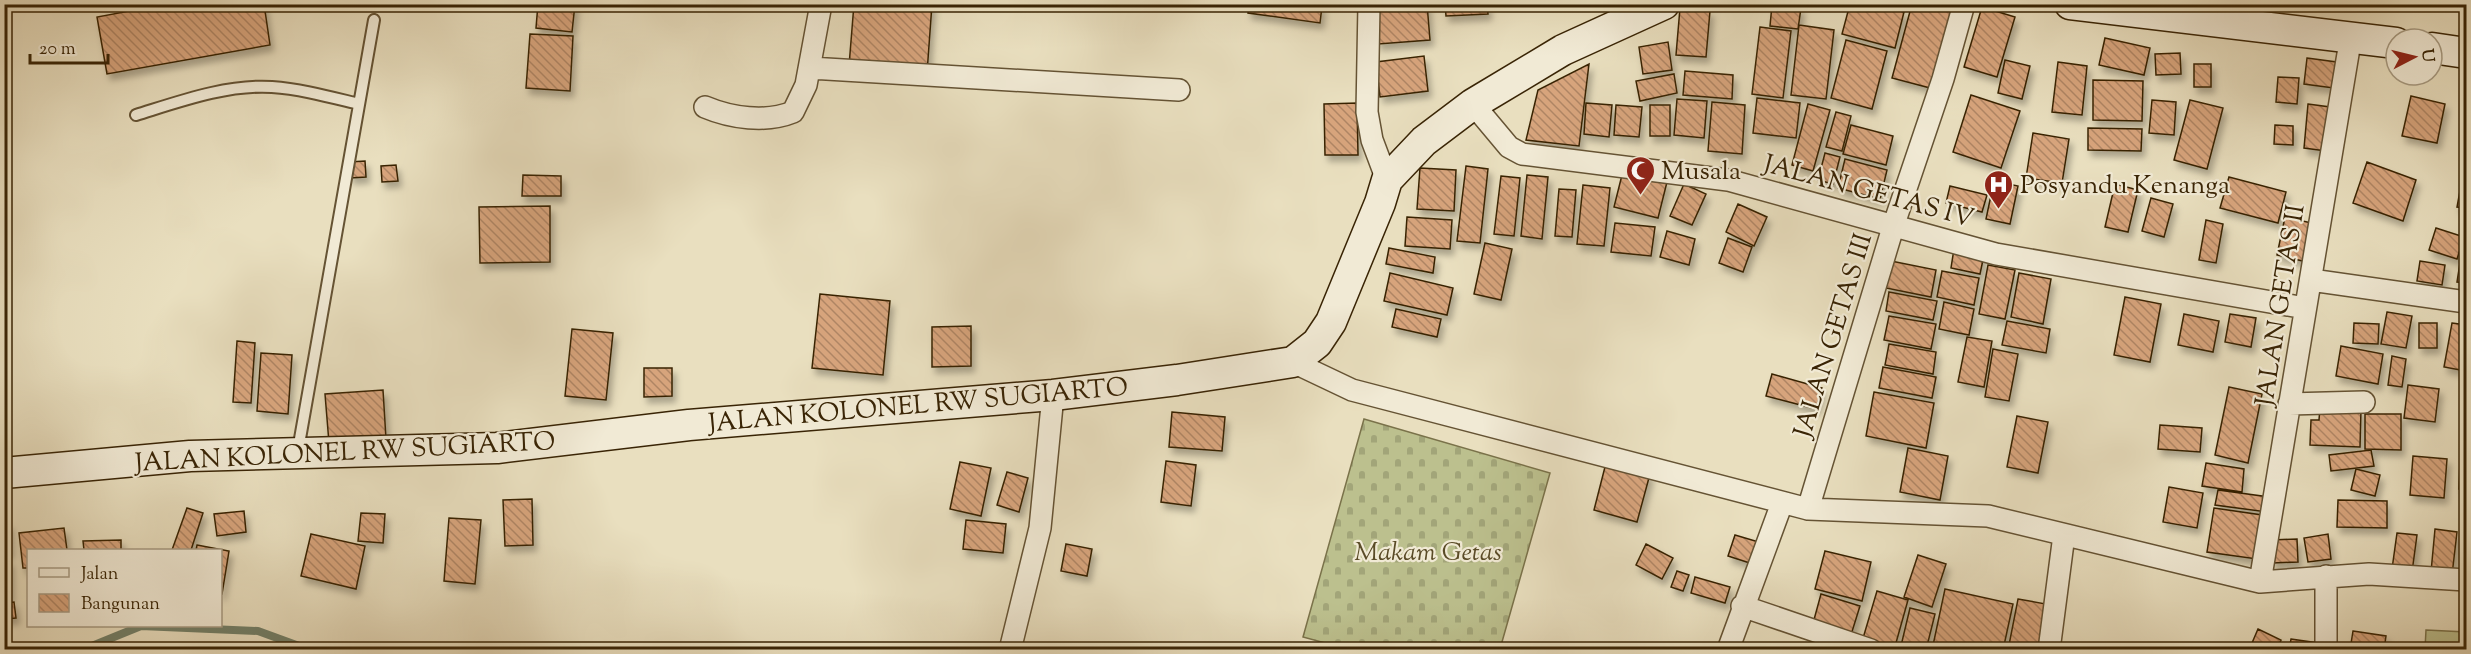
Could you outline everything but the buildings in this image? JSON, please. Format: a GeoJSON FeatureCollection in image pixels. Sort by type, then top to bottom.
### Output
{"type":"FeatureCollection","features":[{"type":"Feature","properties":{"kind":"main road","name":"JALAN KOLONEL RW SUGIARTO"},"geometry":{"type":"LineString","coordinates":[[4,473],[190,456],[497,448],[689,424],[1053,395],[1177,380],[1293,362],[1317,343],[1331,322],[1380,203],[1387,180],[1424,141],[1473,104],[1563,50],[1664,4]]}},
{"type":"Feature","properties":{"kind":"main road"},"geometry":{"type":"LineString","coordinates":[[2075,5],[2384,41]]}},
{"type":"Feature","properties":{"kind":"main road"},"geometry":{"type":"LineString","coordinates":[[2444,50],[2466,53]]}},
{"type":"Feature","properties":{"kind":"street"},"geometry":{"type":"LineString","coordinates":[[705,107],[730,116],[785,116],[793,112],[798,105],[810,68],[821,4]]}},
{"type":"Feature","properties":{"kind":"street"},"geometry":{"type":"LineString","coordinates":[[1369,4],[1367,112],[1372,140],[1387,180]]}},
{"type":"Feature","properties":{"kind":"street","name":"JALAN GETAS III"},"geometry":{"type":"LineString","coordinates":[[1808,509],[1894,224],[1943,79],[1964,4]]}},
{"type":"Feature","properties":{"kind":"street","name":"JALAN GETAS II"},"geometry":{"type":"LineString","coordinates":[[2260,582],[2351,36]]}},
{"type":"Feature","properties":{"kind":"street"},"geometry":{"type":"LineString","coordinates":[[810,68],[1179,90]]}},
{"type":"Feature","properties":{"kind":"street","name":"JALAN GETAS IV"},"geometry":{"type":"LineString","coordinates":[[1473,104],[1509,147],[1522,153],[1728,180],[1894,224],[1995,254],[2305,308]]}},
{"type":"Feature","properties":{"kind":"street"},"geometry":{"type":"LineString","coordinates":[[2311,280],[2466,302]]}},
{"type":"Feature","properties":{"kind":"street"},"geometry":{"type":"LineString","coordinates":[[1293,362],[1352,390],[1808,509],[1988,516],[2260,582],[2369,574],[2466,580]]}},
{"type":"Feature","properties":{"kind":"street"},"geometry":{"type":"LineString","coordinates":[[1010,650],[1040,528],[1053,395]]}},
{"type":"Feature","properties":{"kind":"street"},"geometry":{"type":"LineString","coordinates":[[2289,404],[2364,402]]}},
{"type":"Feature","properties":{"kind":"street"},"geometry":{"type":"LineString","coordinates":[[1728,650],[1742,606],[1782,502]]}},
{"type":"Feature","properties":{"kind":"street"},"geometry":{"type":"LineString","coordinates":[[2049,650],[2064,535]]}},
{"type":"Feature","properties":{"kind":"street"},"geometry":{"type":"LineString","coordinates":[[2326,576],[2326,650]]}},
{"type":"Feature","properties":{"kind":"street"},"geometry":{"type":"LineString","coordinates":[[1742,606],[1871,650]]}},
{"type":"Feature","properties":{"kind":"lane"},"geometry":{"type":"LineString","coordinates":[[297,453],[374,20]]}},
{"type":"Feature","properties":{"kind":"lane"},"geometry":{"type":"LineString","coordinates":[[136,115],[183,100],[235,89],[269,87],[297,90],[359,104]]}},
{"type":"Feature","properties":{"kind":"green space","name":"Makam Getas"},"geometry":{"type":"Polygon","coordinates":[[[1364,419],[1550,473],[1500,649],[1347,649],[1303,637],[1364,419]]]}},
{"type":"Feature","properties":{"kind":"green space"},"geometry":{"type":"Polygon","coordinates":[[[2426,630],[2466,632],[2466,649],[2425,649],[2426,630]]]}},
{"type":"Feature","properties":{"kind":"waterway"},"geometry":{"type":"LineString","coordinates":[[82,650],[139,627]]}},
{"type":"Feature","properties":{"kind":"waterway"},"geometry":{"type":"LineString","coordinates":[[164,627],[258,631],[310,650]]}},
{"type":"Feature","properties":{"kind":"place","name":"Musala"},"geometry":{"type":"Point","coordinates":[1640,196]}},
{"type":"Feature","properties":{"kind":"place","name":"Posyandu Kenanga"},"geometry":{"type":"Point","coordinates":[1999,210]}}]}
